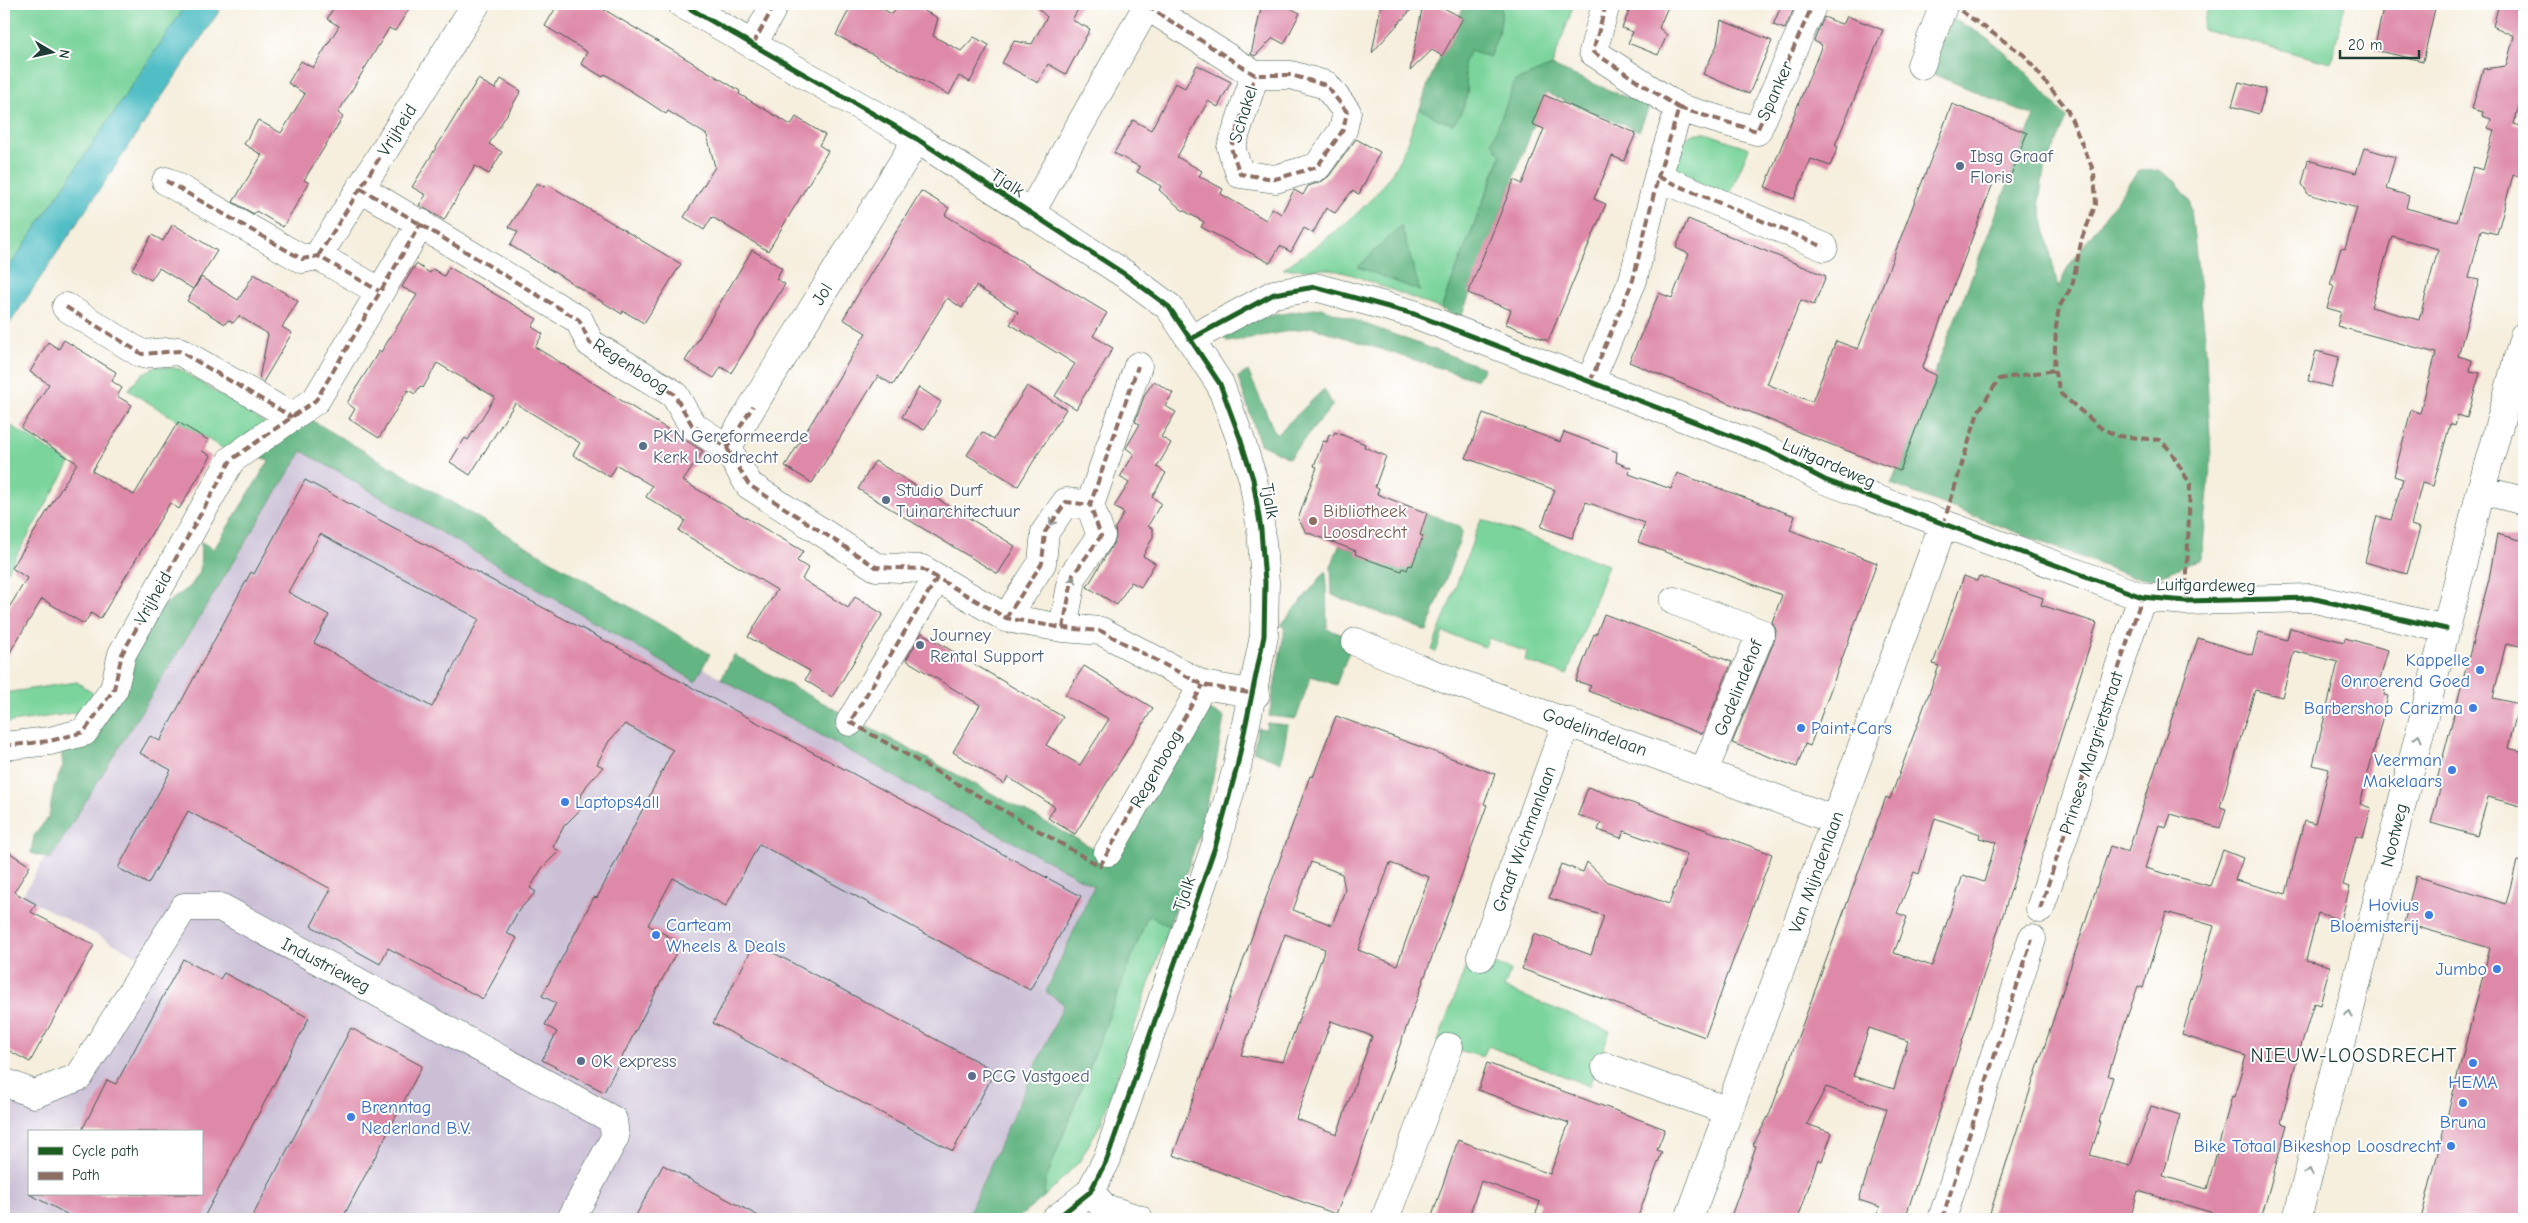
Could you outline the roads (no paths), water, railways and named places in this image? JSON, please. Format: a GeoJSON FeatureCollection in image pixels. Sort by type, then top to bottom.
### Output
{"type":"FeatureCollection","features":[{"type":"Feature","properties":{"kind":"street","name":"Vrijheid"},"geometry":{"type":"LineString","coordinates":[[318,256],[476,4]]}},
{"type":"Feature","properties":{"kind":"street","name":"Tjalk"},"geometry":{"type":"LineString","coordinates":[[682,4],[917,139],[1126,275],[1169,307],[1220,384],[1253,478],[1261,530],[1265,582],[1264,636],[1254,694],[1237,767],[1216,844],[1107,1159],[1090,1192],[1056,1219]]}},
{"type":"Feature","properties":{"kind":"street"},"geometry":{"type":"LineString","coordinates":[[753,44],[775,4]]}},
{"type":"Feature","properties":{"kind":"street","name":"Spanker"},"geometry":{"type":"LineString","coordinates":[[1606,4],[1593,52],[1679,108],[1757,131],[1813,4]]}},
{"type":"Feature","properties":{"kind":"street"},"geometry":{"type":"LineString","coordinates":[[1920,65],[1944,4]]}},
{"type":"Feature","properties":{"kind":"street","name":"Schakel"},"geometry":{"type":"LineString","coordinates":[[1030,214],[1147,5],[1256,75],[1291,75],[1326,85],[1347,112],[1343,130],[1317,167],[1275,179],[1240,174],[1231,148],[1256,75]]}},
{"type":"Feature","properties":{"kind":"street"},"geometry":{"type":"LineString","coordinates":[[1590,382],[1633,280],[1658,177],[1679,108]]}},
{"type":"Feature","properties":{"kind":"street","name":"Jol"},"geometry":{"type":"LineString","coordinates":[[727,448],[917,139]]}},
{"type":"Feature","properties":{"kind":"street"},"geometry":{"type":"LineString","coordinates":[[1658,177],[1824,246]]}},
{"type":"Feature","properties":{"kind":"street"},"geometry":{"type":"LineString","coordinates":[[166,181],[302,260],[318,256],[379,291]]}},
{"type":"Feature","properties":{"kind":"street","name":"Regenboog"},"geometry":{"type":"LineString","coordinates":[[360,188],[421,223],[579,320],[590,343],[674,394],[692,426],[727,448],[749,485],[876,567],[922,569],[1006,618],[1063,628],[1101,631],[1203,685],[1254,694]]}},
{"type":"Feature","properties":{"kind":"street","name":"Vrijheid"},"geometry":{"type":"LineString","coordinates":[[4,746],[50,742],[84,732],[114,689],[122,654],[231,460],[316,400],[421,223]]}},
{"type":"Feature","properties":{"kind":"street","name":"Luitgardeweg"},"geometry":{"type":"LineString","coordinates":[[1191,339],[1274,294],[1315,287],[1414,314],[1770,452],[1825,480],[2142,597],[2186,601],[2311,598],[2446,629]]}},
{"type":"Feature","properties":{"kind":"street"},"geometry":{"type":"LineString","coordinates":[[66,307],[142,354],[180,351],[292,417]]}},
{"type":"Feature","properties":{"kind":"street","name":"Nootweg"},"geometry":{"type":"LineString","coordinates":[[2297,1219],[2481,490],[2524,336]]}},
{"type":"Feature","properties":{"kind":"street"},"geometry":{"type":"LineString","coordinates":[[1063,628],[1073,575],[1101,536],[1090,506],[1138,366]]}},
{"type":"Feature","properties":{"kind":"street"},"geometry":{"type":"LineString","coordinates":[[2481,490],[2524,501]]}},
{"type":"Feature","properties":{"kind":"street"},"geometry":{"type":"LineString","coordinates":[[1006,618],[1042,563],[1045,532],[1066,502],[1090,506]]}},
{"type":"Feature","properties":{"kind":"street","name":"Van Mijndenlaan"},"geometry":{"type":"LineString","coordinates":[[1689,1219],[1943,525]]}},
{"type":"Feature","properties":{"kind":"street"},"geometry":{"type":"LineString","coordinates":[[850,722],[937,578]]}},
{"type":"Feature","properties":{"kind":"street","name":"Prinses Margrietstraat"},"geometry":{"type":"LineString","coordinates":[[2040,909],[2142,597]]}},
{"type":"Feature","properties":{"kind":"street","name":"Godelindehof"},"geometry":{"type":"LineString","coordinates":[[1674,601],[1761,633],[1704,771]]}},
{"type":"Feature","properties":{"kind":"street","name":"Godelindelaan"},"geometry":{"type":"LineString","coordinates":[[1356,642],[1420,669],[1835,820]]}},
{"type":"Feature","properties":{"kind":"street","name":"Regenboog"},"geometry":{"type":"LineString","coordinates":[[1108,852],[1203,685]]}},
{"type":"Feature","properties":{"kind":"street","name":"Graaf Wichmanlaan"},"geometry":{"type":"LineString","coordinates":[[1481,957],[1567,721]]}},
{"type":"Feature","properties":{"kind":"street","name":"Industrieweg"},"geometry":{"type":"LineString","coordinates":[[4,1082],[34,1094],[79,1077],[184,907],[220,907],[614,1120],[615,1137],[571,1219]]}},
{"type":"Feature","properties":{"kind":"street"},"geometry":{"type":"LineString","coordinates":[[1942,1219],[2032,939]]}},
{"type":"Feature","properties":{"kind":"street"},"geometry":{"type":"LineString","coordinates":[[1385,1219],[1449,1047]]}},
{"type":"Feature","properties":{"kind":"street"},"geometry":{"type":"LineString","coordinates":[[1606,1067],[1728,1111]]}},
{"type":"Feature","properties":{"kind":"street"},"geometry":{"type":"LineString","coordinates":[[1090,1192],[1105,1208],[1139,1219]]}},
{"type":"Feature","properties":{"kind":"water"},"geometry":{"type":"Polygon","coordinates":[[[187,4],[224,4],[4,332],[4,275],[187,4]]]}},
{"type":"Feature","properties":{"kind":"place","name":"Ibsg Graaf Floris"},"geometry":{"type":"Point","coordinates":[1960,166]}},
{"type":"Feature","properties":{"kind":"place","name":"PKN Gereformeerde Kerk Loosdrecht"},"geometry":{"type":"Point","coordinates":[643,446]}},
{"type":"Feature","properties":{"kind":"place","name":"Studio Durf Tuinarchitectuur"},"geometry":{"type":"Point","coordinates":[886,500]}},
{"type":"Feature","properties":{"kind":"place","name":"Bibliotheek Loosdrecht"},"geometry":{"type":"Point","coordinates":[1313,521]}},
{"type":"Feature","properties":{"kind":"place","name":"Journey Rental Support"},"geometry":{"type":"Point","coordinates":[920,645]}},
{"type":"Feature","properties":{"kind":"place","name":"Kappelle Onroerend Goed"},"geometry":{"type":"Point","coordinates":[2480,670]}},
{"type":"Feature","properties":{"kind":"place","name":"Barbershop Carizma"},"geometry":{"type":"Point","coordinates":[2473,708]}},
{"type":"Feature","properties":{"kind":"place","name":"Paint+Cars"},"geometry":{"type":"Point","coordinates":[1801,728]}},
{"type":"Feature","properties":{"kind":"place","name":"Veerman Makelaars"},"geometry":{"type":"Point","coordinates":[2452,770]}},
{"type":"Feature","properties":{"kind":"place","name":"Laptops4all"},"geometry":{"type":"Point","coordinates":[565,802]}},
{"type":"Feature","properties":{"kind":"place","name":"Hovius Bloemisterij"},"geometry":{"type":"Point","coordinates":[2429,915]}},
{"type":"Feature","properties":{"kind":"place","name":"Carteam Wheels & Deals"},"geometry":{"type":"Point","coordinates":[656,935]}},
{"type":"Feature","properties":{"kind":"place","name":"Jumbo"},"geometry":{"type":"Point","coordinates":[2497,969]}},
{"type":"Feature","properties":{"kind":"place","name":"OK express"},"geometry":{"type":"Point","coordinates":[581,1061]}},
{"type":"Feature","properties":{"kind":"place","name":"HEMA"},"geometry":{"type":"Point","coordinates":[2473,1063]}},
{"type":"Feature","properties":{"kind":"place","name":"PCG Vastgoed"},"geometry":{"type":"Point","coordinates":[972,1076]}},
{"type":"Feature","properties":{"kind":"place","name":"Bruna"},"geometry":{"type":"Point","coordinates":[2463,1103]}},
{"type":"Feature","properties":{"kind":"place","name":"Brenntag Nederland B.V."},"geometry":{"type":"Point","coordinates":[351,1117]}},
{"type":"Feature","properties":{"kind":"place","name":"Bike Totaal Bikeshop Loosdrecht"},"geometry":{"type":"Point","coordinates":[2451,1146]}},
{"type":"Feature","properties":{"kind":"district","name":"NIEUW-LOOSDRECHT"},"geometry":{"type":"Point","coordinates":[2354,1055]}}]}
